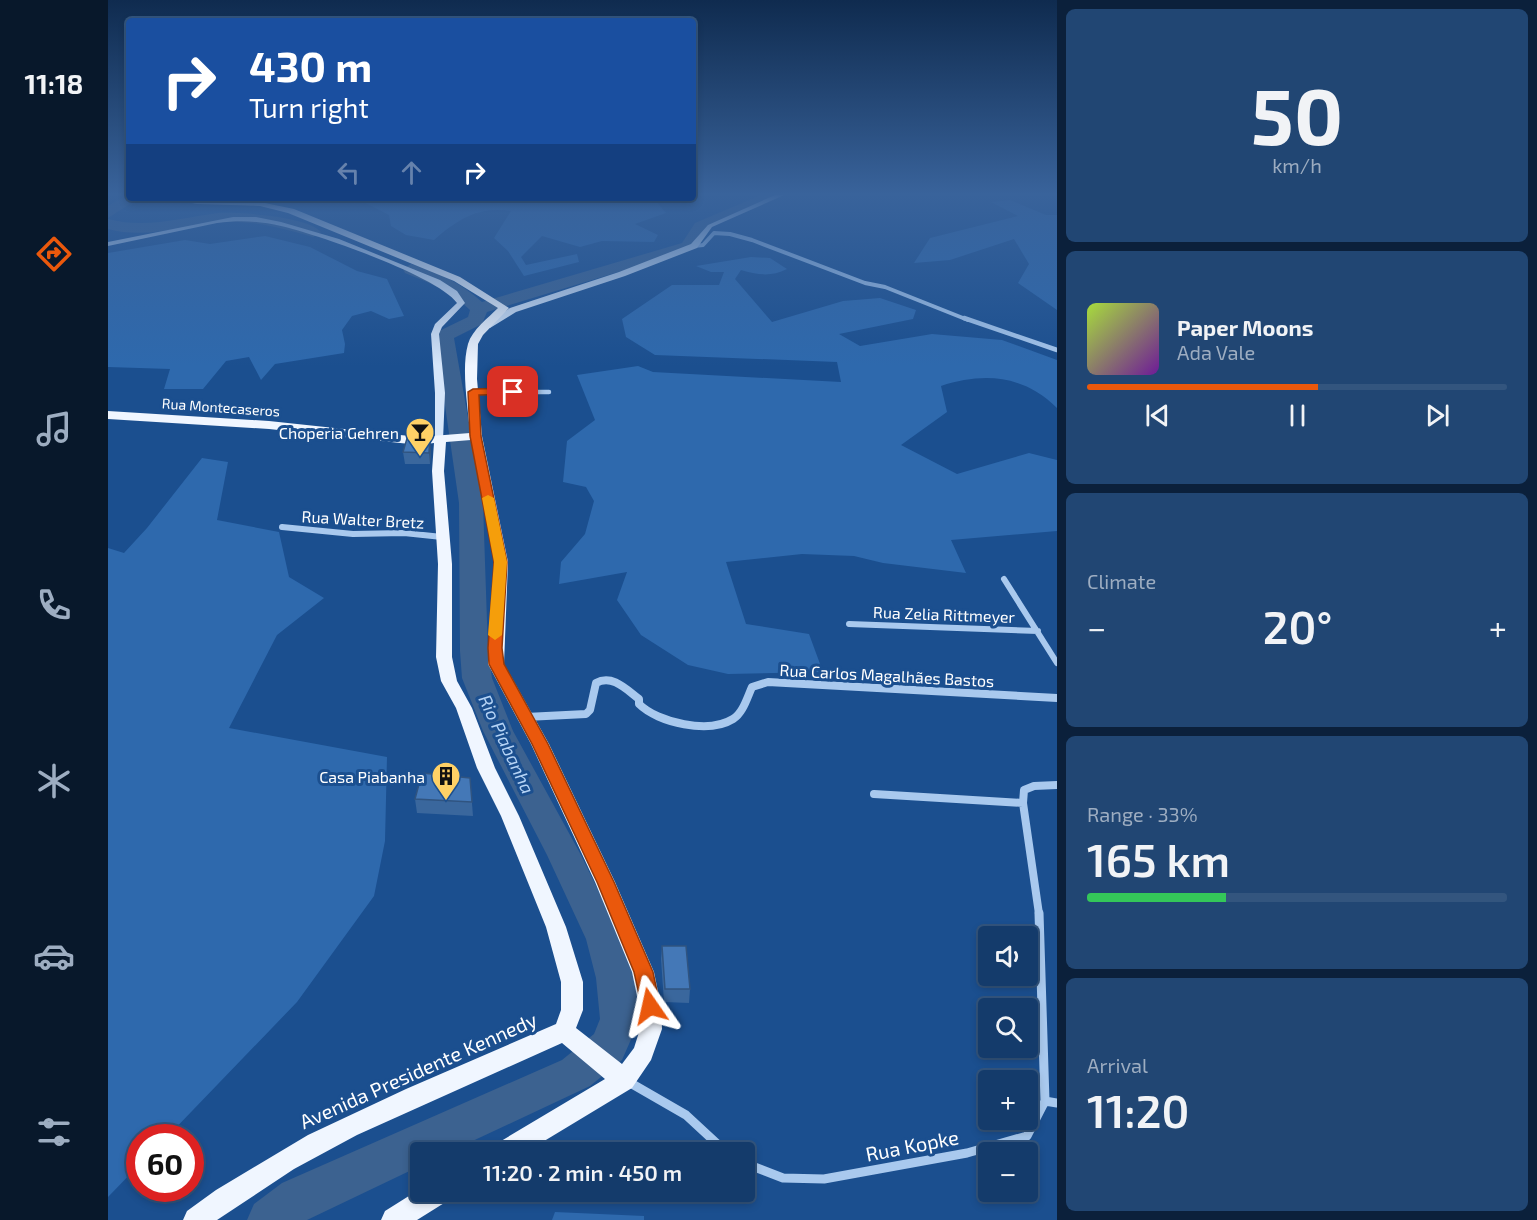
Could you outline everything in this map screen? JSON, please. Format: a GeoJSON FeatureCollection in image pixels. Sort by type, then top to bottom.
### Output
{"type":"FeatureCollection","features":[{"type":"Feature","properties":{"kind":"main road"},"geometry":{"type":"LineString","coordinates":[[361,252],[437,282],[454,293],[460,303],[438,326],[435,334],[440,393],[440,438]]}},
{"type":"Feature","properties":{"kind":"main road"},"geometry":{"type":"LineString","coordinates":[[392,252],[472,286],[509,309]]}},
{"type":"Feature","properties":{"kind":"main road"},"geometry":{"type":"LineString","coordinates":[[521,1142],[624,1080],[643,1053],[651,1029],[650,1006],[644,972],[605,882],[540,744],[496,664],[501,562],[476,436],[471,379],[473,344],[478,334],[509,309],[622,274],[679,252]]}},
{"type":"Feature","properties":{"kind":"main road"},"geometry":{"type":"LineString","coordinates":[[420,275],[435,269]]}},
{"type":"Feature","properties":{"kind":"main road","name":"Rua Montecaseros"},"geometry":{"type":"LineString","coordinates":[[108,415],[269,425],[419,441],[476,436]]}},
{"type":"Feature","properties":{"kind":"main road","name":"Avenida Presidente Kennedy"},"geometry":{"type":"LineString","coordinates":[[196,1220],[218,1203],[298,1152],[445,1083],[564,1031],[572,1010],[572,982],[556,927],[510,816],[486,768],[464,708],[450,681],[444,657],[446,598],[438,471],[440,438]]}},
{"type":"Feature","properties":{"kind":"main road"},"geometry":{"type":"LineString","coordinates":[[564,1031],[624,1080]]}},
{"type":"Feature","properties":{"kind":"main road"},"geometry":{"type":"LineString","coordinates":[[393,1220],[422,1202]]}},
{"type":"Feature","properties":{"kind":"street"},"geometry":{"type":"LineString","coordinates":[[782,252],[1057,350]]}},
{"type":"Feature","properties":{"kind":"street"},"geometry":{"type":"LineString","coordinates":[[473,392],[549,392]]}},
{"type":"Feature","properties":{"kind":"street","name":"Rua Walter Bretz"},"geometry":{"type":"LineString","coordinates":[[282,527],[353,534],[404,533],[442,537]]}},
{"type":"Feature","properties":{"kind":"street"},"geometry":{"type":"LineString","coordinates":[[1004,579],[1057,663]]}},
{"type":"Feature","properties":{"kind":"street","name":"Rua Zelia Rittmeyer"},"geometry":{"type":"LineString","coordinates":[[849,624],[1038,631]]}},
{"type":"Feature","properties":{"kind":"street","name":"Rua Carlos Magalhães Bastos"},"geometry":{"type":"LineString","coordinates":[[524,717],[566,717],[586,714],[590,710],[596,682],[603,679],[615,681],[639,699],[639,704],[651,715],[698,725],[719,725],[729,722],[736,717],[752,687],[768,682],[1057,698]]}},
{"type":"Feature","properties":{"kind":"street"},"geometry":{"type":"LineString","coordinates":[[874,794],[1023,803],[1024,790],[1034,786],[1057,785]]}},
{"type":"Feature","properties":{"kind":"street","name":"Rua Kopke"},"geometry":{"type":"LineString","coordinates":[[755,1169],[764,1174],[795,1180],[837,1178],[951,1157],[1010,1143],[1027,1136],[1045,1101],[1039,911],[1023,803]]}},
{"type":"Feature","properties":{"kind":"street"},"geometry":{"type":"LineString","coordinates":[[624,1080],[686,1115],[715,1142]]}},
{"type":"Feature","properties":{"kind":"street"},"geometry":{"type":"LineString","coordinates":[[1045,1101],[1057,1103]]}},
{"type":"Feature","properties":{"kind":"shaded area"},"geometry":{"type":"Polygon","coordinates":[[[320,252],[357,271],[387,279],[404,316],[389,319],[371,311],[352,316],[342,330],[344,353],[275,364],[261,380],[249,357],[226,361],[203,389],[164,389],[170,369],[108,367],[108,253],[320,252]]]}},
{"type":"Feature","properties":{"kind":"shaded area"},"geometry":{"type":"Polygon","coordinates":[[[509,252],[526,252],[521,257],[526,265],[577,254],[579,262],[524,276],[509,252]]]}},
{"type":"Feature","properties":{"kind":"shaded area"},"geometry":{"type":"Polygon","coordinates":[[[921,252],[975,252],[950,260],[914,263],[921,252]]]}},
{"type":"Feature","properties":{"kind":"shaded area"},"geometry":{"type":"Polygon","coordinates":[[[1022,252],[1057,252],[1057,310],[1018,283],[1029,264],[1022,252]]]}},
{"type":"Feature","properties":{"kind":"shaded area"},"geometry":{"type":"Polygon","coordinates":[[[751,257],[770,258],[787,269],[764,274],[741,270],[735,279],[772,322],[843,301],[880,298],[916,310],[913,319],[839,334],[860,346],[932,334],[1002,340],[1057,360],[1057,408],[1031,389],[1003,379],[988,378],[957,382],[941,386],[947,412],[901,445],[957,474],[1029,453],[1057,460],[1057,531],[951,540],[966,573],[883,563],[854,556],[802,554],[726,562],[746,624],[809,634],[823,672],[728,674],[688,665],[641,635],[617,600],[627,572],[559,584],[561,562],[585,534],[594,501],[586,487],[563,482],[567,441],[595,420],[577,375],[638,366],[653,372],[841,382],[837,362],[655,355],[626,337],[622,319],[672,285],[719,285],[724,272],[711,272],[696,266],[751,257]]]}},
{"type":"Feature","properties":{"kind":"shaded area"},"geometry":{"type":"Polygon","coordinates":[[[202,458],[228,462],[217,520],[279,532],[289,577],[324,598],[277,635],[229,728],[387,757],[385,841],[374,896],[297,1002],[180,1124],[126,1124],[126,1178],[108,1197],[108,548],[124,553],[147,528],[202,458]]]}},
{"type":"Feature","properties":{"kind":"shaded area"},"geometry":{"type":"Polygon","coordinates":[[[555,1212],[644,1216],[644,1220],[552,1220],[555,1212]]]}},
{"type":"Feature","properties":{"kind":"building"},"geometry":{"type":"Polygon","coordinates":[[[408,435],[430,437],[429,453],[403,452],[408,435]]]}},
{"type":"Feature","properties":{"kind":"building"},"geometry":{"type":"Polygon","coordinates":[[[422,773],[470,778],[472,802],[415,799],[422,773]]]}},
{"type":"Feature","properties":{"kind":"building"},"geometry":{"type":"Polygon","coordinates":[[[662,946],[686,946],[690,989],[665,989],[662,946]]]}},
{"type":"Feature","properties":{"kind":"waterway"},"geometry":{"type":"LineString","coordinates":[[479,309],[668,252]]}},
{"type":"Feature","properties":{"kind":"waterway","name":"Rio Piabanha"},"geometry":{"type":"LineString","coordinates":[[411,269],[446,283],[462,293],[479,309]]}},
{"type":"Feature","properties":{"kind":"waterway","name":"Rio Piabanha"},"geometry":{"type":"LineString","coordinates":[[270,1220],[298,1199],[576,1073],[608,1047],[620,1019],[615,978],[604,939],[564,855],[498,731],[477,678],[474,651],[471,503],[444,336],[476,320],[479,309]]}},
{"type":"Feature","properties":{"kind":"slow traffic"},"geometry":{"type":"LineString","coordinates":[[488,498],[501,562],[495,635]]}},
{"type":"Feature","properties":{"kind":"place","name":"Choperia Gehren"},"geometry":{"type":"Point","coordinates":[420,458]}},
{"type":"Feature","properties":{"kind":"place","name":"Casa Piabanha"},"geometry":{"type":"Point","coordinates":[446,802]}},
{"type":"Feature","properties":{"kind":"route"},"geometry":{"type":"LineString","coordinates":[[513,392],[473,392],[476,436],[501,562],[497,597],[496,664],[540,744],[605,882],[644,972],[650,1006]]}}]}
